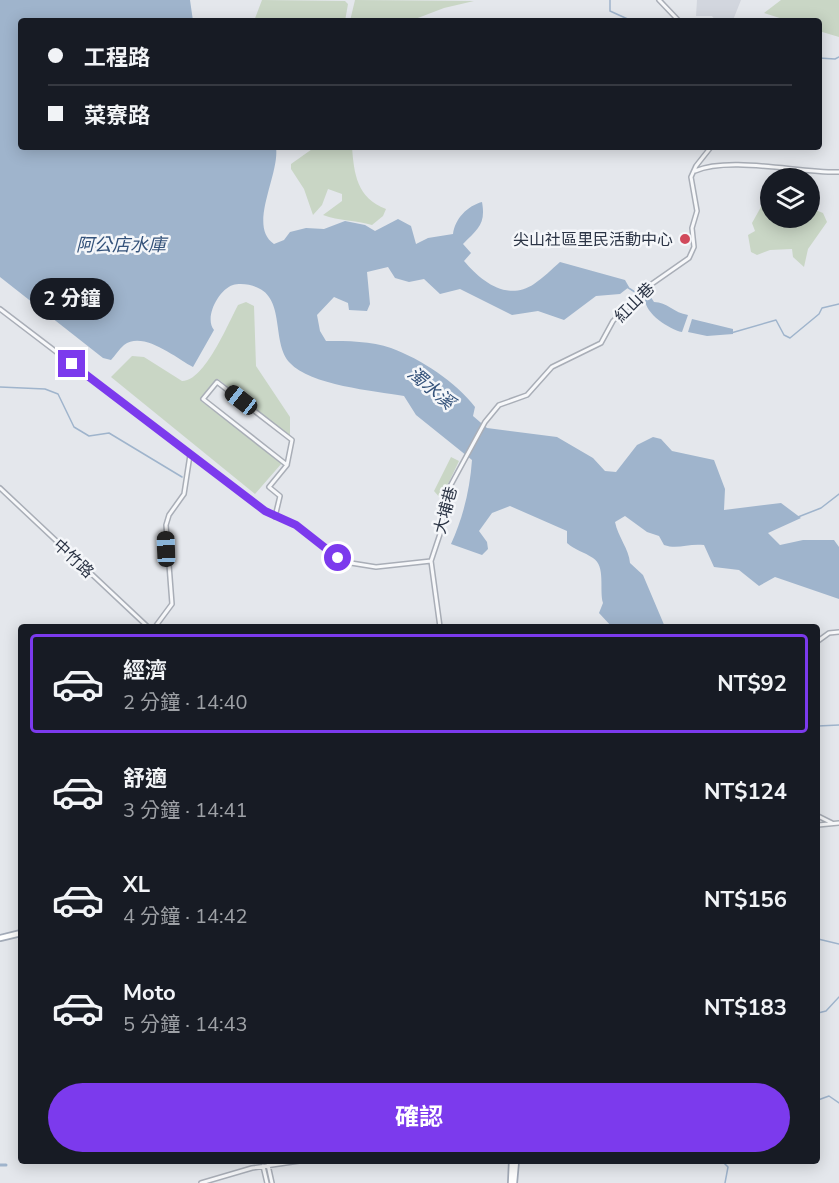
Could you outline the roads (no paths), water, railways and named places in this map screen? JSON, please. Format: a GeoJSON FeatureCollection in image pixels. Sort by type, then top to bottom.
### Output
{"type":"FeatureCollection","features":[{"type":"Feature","properties":{"kind":"main road"},"geometry":{"type":"LineString","coordinates":[[0,937],[18,933]]}},
{"type":"Feature","properties":{"kind":"main road"},"geometry":{"type":"LineString","coordinates":[[513,1183],[514,1164]]}},
{"type":"Feature","properties":{"kind":"street"},"geometry":{"type":"LineString","coordinates":[[659,0],[676,18]]}},
{"type":"Feature","properties":{"kind":"street"},"geometry":{"type":"LineString","coordinates":[[693,172],[709,150]]}},
{"type":"Feature","properties":{"kind":"street"},"geometry":{"type":"LineString","coordinates":[[693,172],[703,167],[737,166],[839,172]]}},
{"type":"Feature","properties":{"kind":"street","name":"紅山巷"},"geometry":{"type":"LineString","coordinates":[[463,461],[485,422],[499,405],[527,395],[552,367],[601,343],[613,321],[657,279],[684,263],[691,254],[694,243],[692,228],[697,211],[691,184],[693,172]]}},
{"type":"Feature","properties":{"kind":"street"},"geometry":{"type":"LineString","coordinates":[[0,309],[275,518],[296,525],[338,558],[375,567],[431,561],[440,624]]}},
{"type":"Feature","properties":{"kind":"street"},"geometry":{"type":"LineString","coordinates":[[275,518],[280,496],[269,487],[287,465],[292,440],[217,382],[203,399],[287,465]]}},
{"type":"Feature","properties":{"kind":"street"},"geometry":{"type":"LineString","coordinates":[[157,624],[172,604],[166,549],[167,519],[186,486],[190,455]]}},
{"type":"Feature","properties":{"kind":"street","name":"大埔巷"},"geometry":{"type":"LineString","coordinates":[[431,561],[441,531],[447,492],[463,461]]}},
{"type":"Feature","properties":{"kind":"street","name":"中竹路"},"geometry":{"type":"LineString","coordinates":[[0,488],[145,624]]}},
{"type":"Feature","properties":{"kind":"street"},"geometry":{"type":"LineString","coordinates":[[820,640],[829,633],[839,632]]}},
{"type":"Feature","properties":{"kind":"street"},"geometry":{"type":"LineString","coordinates":[[820,817],[833,824]]}},
{"type":"Feature","properties":{"kind":"street"},"geometry":{"type":"LineString","coordinates":[[820,825],[839,823]]}},
{"type":"Feature","properties":{"kind":"street"},"geometry":{"type":"LineString","coordinates":[[201,1183],[276,1164]]}},
{"type":"Feature","properties":{"kind":"street"},"geometry":{"type":"LineString","coordinates":[[268,1165],[272,1183]]}},
{"type":"Feature","properties":{"kind":"street"},"geometry":{"type":"LineString","coordinates":[[263,1166],[267,1183]]}},
{"type":"Feature","properties":{"kind":"water","name":"阿公店水庫"},"geometry":{"type":"Polygon","coordinates":[[[0,0],[190,0],[193,18],[18,18],[18,150],[276,150],[263,225],[266,236],[274,244],[284,240],[290,232],[306,228],[324,229],[345,221],[365,225],[375,231],[398,219],[411,226],[416,244],[428,238],[453,234],[456,223],[463,214],[482,202],[483,216],[480,226],[463,244],[471,253],[464,261],[478,276],[495,287],[514,291],[524,289],[537,282],[560,262],[625,280],[629,287],[620,294],[596,296],[564,320],[538,311],[512,315],[460,289],[440,294],[424,279],[409,282],[395,278],[388,267],[367,272],[370,304],[367,311],[349,310],[348,303],[334,297],[317,315],[320,331],[326,341],[359,342],[384,346],[414,358],[437,372],[467,398],[475,407],[473,416],[487,428],[557,437],[593,458],[605,471],[616,472],[637,445],[653,437],[661,439],[672,451],[714,460],[725,489],[724,510],[781,503],[801,518],[768,533],[780,545],[803,540],[834,540],[839,547],[839,599],[775,577],[759,586],[739,570],[714,567],[704,545],[674,547],[664,545],[659,536],[647,532],[625,516],[615,522],[616,527],[630,563],[643,575],[664,624],[609,624],[599,613],[603,603],[601,572],[597,562],[567,543],[567,531],[510,506],[492,513],[479,531],[487,542],[488,549],[482,555],[451,544],[465,503],[472,460],[416,415],[404,396],[343,386],[299,371],[284,354],[271,301],[265,293],[254,286],[233,285],[222,292],[212,312],[211,325],[214,330],[193,367],[159,347],[140,341],[132,341],[124,345],[111,360],[103,358],[0,277],[0,0]]]}},
{"type":"Feature","properties":{"kind":"water"},"geometry":{"type":"Polygon","coordinates":[[[649,294],[654,302],[688,315],[682,332],[664,324],[653,315],[646,304],[645,298],[649,294]]]}},
{"type":"Feature","properties":{"kind":"water"},"geometry":{"type":"Polygon","coordinates":[[[692,319],[733,329],[733,334],[707,336],[688,332],[692,319]]]}},
{"type":"Feature","properties":{"kind":"waterway"},"geometry":{"type":"LineString","coordinates":[[610,0],[610,11],[625,18]]}},
{"type":"Feature","properties":{"kind":"waterway"},"geometry":{"type":"LineString","coordinates":[[822,58],[839,57]]}},
{"type":"Feature","properties":{"kind":"waterway"},"geometry":{"type":"LineString","coordinates":[[627,287],[646,299]]}},
{"type":"Feature","properties":{"kind":"waterway"},"geometry":{"type":"LineString","coordinates":[[731,333],[776,320],[784,335],[790,338],[819,314],[822,308],[839,304]]}},
{"type":"Feature","properties":{"kind":"waterway"},"geometry":{"type":"LineString","coordinates":[[0,387],[45,389],[58,394],[74,427],[89,436],[109,433],[182,477]]}},
{"type":"Feature","properties":{"kind":"waterway"},"geometry":{"type":"LineString","coordinates":[[798,517],[821,508],[839,494]]}},
{"type":"Feature","properties":{"kind":"waterway"},"geometry":{"type":"LineString","coordinates":[[820,726],[839,725]]}},
{"type":"Feature","properties":{"kind":"waterway"},"geometry":{"type":"LineString","coordinates":[[820,939],[839,944]]}},
{"type":"Feature","properties":{"kind":"waterway"},"geometry":{"type":"LineString","coordinates":[[820,1012],[826,1011],[839,997]]}},
{"type":"Feature","properties":{"kind":"waterway"},"geometry":{"type":"LineString","coordinates":[[820,1099],[829,1096],[839,1103]]}},
{"type":"Feature","properties":{"kind":"waterway"},"geometry":{"type":"LineString","coordinates":[[725,1164],[728,1167],[725,1183]]}},
{"type":"Feature","properties":{"kind":"waterway"},"geometry":{"type":"LineString","coordinates":[[0,1165],[6,1165]]}},
{"type":"Feature","properties":{"kind":"place","name":"尖山社區里民活動中心"},"geometry":{"type":"Point","coordinates":[685,239]}},
{"type":"Feature","properties":{"kind":"water label","name":"濁水溪"},"geometry":{"type":"Point","coordinates":[431,388]}}]}
